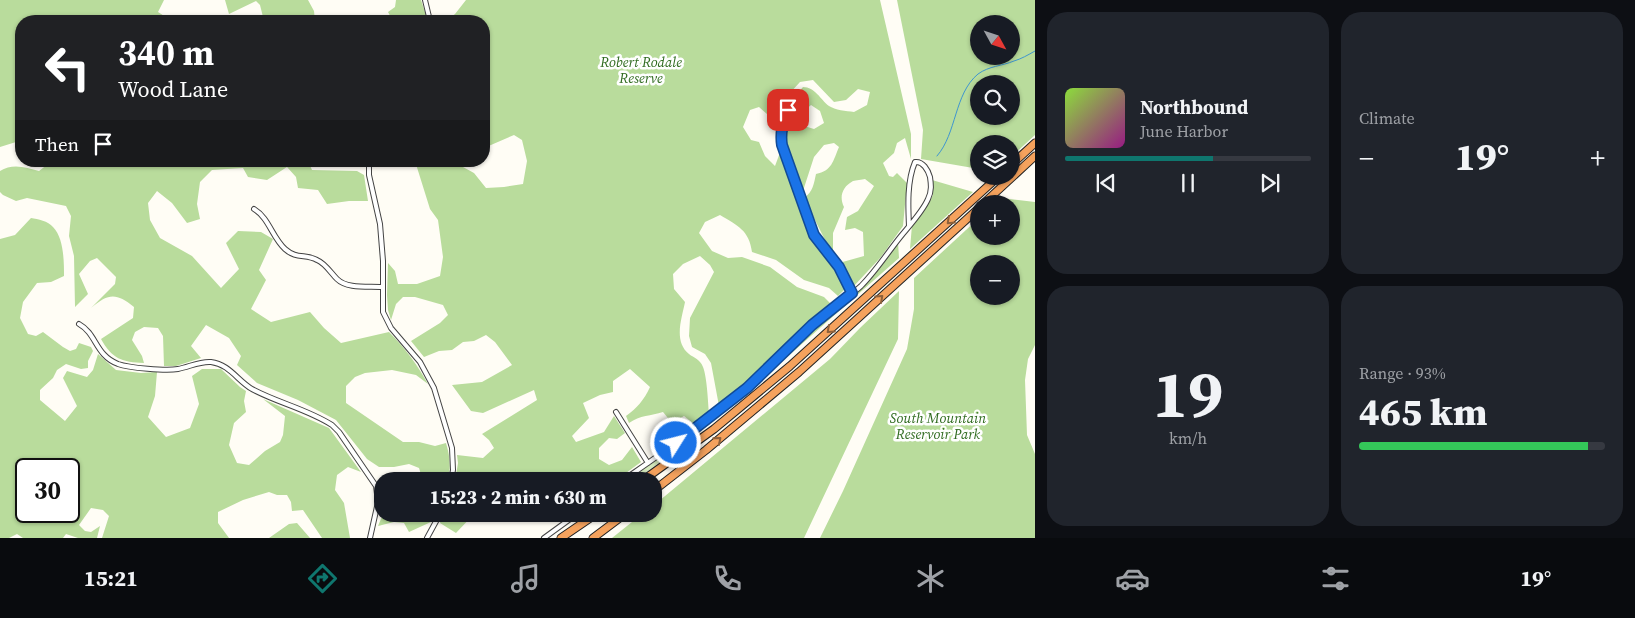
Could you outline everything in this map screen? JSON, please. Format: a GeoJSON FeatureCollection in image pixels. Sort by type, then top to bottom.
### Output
{"type":"FeatureCollection","features":[{"type":"Feature","properties":{"kind":"highway"},"geometry":{"type":"LineString","coordinates":[[1020,157],[1035,143]]}},
{"type":"Feature","properties":{"kind":"highway"},"geometry":{"type":"LineString","coordinates":[[993,195],[1035,156]]}},
{"type":"Feature","properties":{"kind":"highway"},"geometry":{"type":"LineString","coordinates":[[654,472],[714,429],[790,366],[989,185]]}},
{"type":"Feature","properties":{"kind":"highway"},"geometry":{"type":"LineString","coordinates":[[662,484],[799,372],[970,216]]}},
{"type":"Feature","properties":{"kind":"highway"},"geometry":{"type":"LineString","coordinates":[[562,538],[585,522]]}},
{"type":"Feature","properties":{"kind":"highway"},"geometry":{"type":"LineString","coordinates":[[566,538],[587,522]]}},
{"type":"Feature","properties":{"kind":"highway"},"geometry":{"type":"LineString","coordinates":[[595,538],[616,522]]}},
{"type":"Feature","properties":{"kind":"street"},"geometry":{"type":"LineString","coordinates":[[425,0],[429,15]]}},
{"type":"Feature","properties":{"kind":"street"},"geometry":{"type":"LineString","coordinates":[[788,110],[782,126],[782,145],[814,235],[839,267],[852,293]]}},
{"type":"Feature","properties":{"kind":"street"},"geometry":{"type":"LineString","coordinates":[[635,472],[747,388],[812,325],[852,293],[873,272],[909,226],[928,200],[931,192],[929,173],[918,161],[915,162],[912,173],[908,212],[909,226]]}},
{"type":"Feature","properties":{"kind":"street"},"geometry":{"type":"LineString","coordinates":[[369,167],[370,182],[380,224],[383,261],[383,312],[387,323],[420,362],[434,388],[452,448],[453,472]]}},
{"type":"Feature","properties":{"kind":"street"},"geometry":{"type":"LineString","coordinates":[[254,209],[263,217],[280,244],[290,253],[320,261],[344,284],[382,287]]}},
{"type":"Feature","properties":{"kind":"street"},"geometry":{"type":"LineString","coordinates":[[79,324],[90,333],[104,355],[121,365],[170,370],[206,362],[218,364],[228,369],[253,389],[332,425],[339,432],[376,486],[378,502],[370,538]]}},
{"type":"Feature","properties":{"kind":"street"},"geometry":{"type":"LineString","coordinates":[[616,412],[648,463]]}},
{"type":"Feature","properties":{"kind":"street"},"geometry":{"type":"LineString","coordinates":[[427,538],[436,522]]}},
{"type":"Feature","properties":{"kind":"street"},"geometry":{"type":"LineString","coordinates":[[544,538],[566,522]]}},
{"type":"Feature","properties":{"kind":"green space"},"geometry":{"type":"Polygon","coordinates":[[[0,0],[164,0],[158,12],[163,15],[15,15],[15,142],[0,147],[0,0]]]}},
{"type":"Feature","properties":{"kind":"green space"},"geometry":{"type":"Polygon","coordinates":[[[225,0],[308,0],[314,15],[262,15],[260,5],[256,1],[229,14],[225,0]]]}},
{"type":"Feature","properties":{"kind":"green space"},"geometry":{"type":"Polygon","coordinates":[[[396,0],[421,0],[426,15],[390,15],[388,12],[395,7],[396,0]]]}},
{"type":"Feature","properties":{"kind":"green space","name":"Robert Rodale Reserve"},"geometry":{"type":"Polygon","coordinates":[[[466,0],[880,0],[911,134],[911,159],[905,138],[897,143],[894,153],[883,163],[889,176],[893,177],[897,173],[907,183],[903,226],[881,257],[853,287],[839,263],[864,256],[863,232],[855,228],[845,230],[847,217],[858,211],[874,186],[865,179],[853,181],[842,192],[844,207],[833,233],[833,256],[804,198],[814,184],[816,174],[829,168],[839,147],[834,143],[824,145],[814,157],[802,194],[783,140],[784,128],[789,113],[800,117],[801,125],[814,129],[824,123],[820,111],[811,105],[803,112],[790,109],[795,96],[803,87],[814,91],[831,107],[854,112],[867,105],[870,92],[858,89],[846,100],[834,102],[813,80],[800,82],[789,94],[780,123],[768,124],[767,114],[759,107],[750,110],[743,127],[751,140],[759,142],[765,156],[775,166],[781,150],[811,236],[846,288],[838,296],[829,288],[804,280],[776,260],[752,252],[748,238],[742,229],[720,215],[705,222],[699,233],[712,251],[728,258],[742,257],[770,267],[797,287],[824,297],[831,304],[719,406],[711,363],[705,354],[692,347],[689,336],[690,318],[714,272],[710,265],[700,256],[683,264],[673,274],[674,289],[685,302],[680,329],[681,343],[689,354],[702,364],[709,413],[694,424],[684,416],[672,423],[663,412],[641,417],[629,423],[626,416],[640,403],[650,387],[630,369],[613,381],[613,392],[600,395],[583,403],[589,418],[572,436],[576,442],[604,432],[614,416],[625,433],[617,439],[609,438],[599,448],[599,459],[609,465],[622,460],[632,447],[641,462],[627,472],[456,472],[457,455],[483,458],[494,448],[482,434],[537,400],[534,390],[483,413],[471,411],[452,385],[482,382],[512,365],[495,342],[486,335],[474,341],[463,342],[452,350],[439,351],[424,357],[411,341],[440,323],[448,315],[443,305],[415,297],[403,297],[396,304],[391,320],[388,310],[388,263],[395,271],[398,284],[417,284],[440,276],[443,257],[438,220],[430,209],[417,167],[463,167],[474,173],[486,188],[523,184],[527,161],[522,140],[514,135],[490,145],[490,15],[454,15],[466,0]]]}},
{"type":"Feature","properties":{"kind":"green space"},"geometry":{"type":"Polygon","coordinates":[[[897,0],[1035,0],[1035,135],[1020,149],[1020,135],[970,135],[970,167],[921,159],[923,130],[897,0]]]}},
{"type":"Feature","properties":{"kind":"green space"},"geometry":{"type":"Polygon","coordinates":[[[14,166],[39,171],[44,167],[287,167],[267,180],[248,177],[243,168],[212,170],[200,182],[197,204],[200,219],[187,223],[172,203],[157,191],[148,203],[150,220],[160,238],[192,256],[221,288],[239,269],[226,243],[238,231],[261,232],[273,239],[259,270],[266,280],[251,309],[271,322],[310,312],[341,343],[389,332],[410,356],[428,384],[416,375],[392,370],[365,373],[355,377],[346,386],[346,403],[403,442],[419,442],[435,446],[446,443],[450,472],[420,472],[419,468],[409,464],[379,467],[367,459],[336,420],[298,400],[257,383],[237,365],[241,356],[229,338],[206,325],[191,346],[201,358],[176,366],[164,366],[163,336],[158,328],[144,327],[135,332],[132,340],[144,363],[130,362],[118,358],[109,351],[101,339],[133,318],[134,307],[117,297],[108,297],[91,308],[115,284],[116,277],[97,258],[90,261],[79,274],[88,294],[75,307],[74,256],[69,236],[71,216],[66,206],[27,198],[16,201],[0,192],[0,171],[14,166]]]}},
{"type":"Feature","properties":{"kind":"green space"},"geometry":{"type":"Polygon","coordinates":[[[287,167],[311,167],[312,170],[357,171],[364,175],[368,201],[327,204],[318,190],[298,188],[296,177],[287,167]]]}},
{"type":"Feature","properties":{"kind":"green space"},"geometry":{"type":"Polygon","coordinates":[[[932,180],[973,192],[910,249],[912,225],[933,195],[932,180]]]}},
{"type":"Feature","properties":{"kind":"green space","name":"South Mountain Reservoir Park"},"geometry":{"type":"Polygon","coordinates":[[[1020,200],[1035,202],[1035,345],[1028,359],[1025,380],[1027,435],[1035,454],[1035,538],[820,538],[907,349],[914,309],[914,278],[970,226],[970,245],[1020,245],[1020,200]]]}},
{"type":"Feature","properties":{"kind":"green space"},"geometry":{"type":"Polygon","coordinates":[[[31,218],[48,223],[57,232],[63,250],[64,276],[51,282],[37,283],[23,302],[20,318],[28,334],[36,336],[43,332],[70,351],[76,349],[79,343],[91,347],[93,351],[88,361],[88,368],[81,369],[66,364],[57,370],[53,378],[40,390],[40,400],[65,421],[77,406],[63,378],[67,371],[87,377],[93,370],[98,354],[116,370],[141,373],[157,372],[155,396],[148,417],[166,437],[190,428],[199,404],[192,376],[202,369],[221,369],[246,391],[244,401],[246,412],[234,423],[229,445],[237,463],[249,465],[265,451],[280,442],[283,435],[285,416],[263,399],[329,428],[361,472],[348,467],[337,475],[335,490],[344,503],[350,538],[322,538],[303,510],[292,511],[291,502],[287,495],[277,495],[269,492],[243,500],[218,512],[218,523],[229,538],[102,538],[109,516],[103,510],[91,508],[79,525],[85,531],[91,532],[100,526],[97,538],[78,538],[66,534],[63,538],[23,538],[17,534],[9,538],[0,538],[0,239],[15,235],[31,218]]]}},
{"type":"Feature","properties":{"kind":"green space"},"geometry":{"type":"Polygon","coordinates":[[[898,242],[899,258],[734,404],[729,404],[828,313],[857,291],[898,242]]]}},
{"type":"Feature","properties":{"kind":"green space"},"geometry":{"type":"Polygon","coordinates":[[[899,291],[898,339],[804,538],[612,538],[632,522],[662,522],[662,499],[830,359],[899,291]]]}},
{"type":"Feature","properties":{"kind":"green space"},"geometry":{"type":"Polygon","coordinates":[[[729,404],[734,404],[646,472],[639,472],[729,404]]]}},
{"type":"Feature","properties":{"kind":"green space"},"geometry":{"type":"Polygon","coordinates":[[[380,522],[394,522],[378,526],[380,522]]]}},
{"type":"Feature","properties":{"kind":"green space"},"geometry":{"type":"Polygon","coordinates":[[[394,522],[431,522],[409,532],[404,523],[394,522]]]}},
{"type":"Feature","properties":{"kind":"green space"},"geometry":{"type":"Polygon","coordinates":[[[440,522],[466,522],[456,533],[440,522]]]}},
{"type":"Feature","properties":{"kind":"green space"},"geometry":{"type":"Polygon","coordinates":[[[297,523],[310,538],[269,538],[289,524],[297,523]]]}},
{"type":"Feature","properties":{"kind":"waterway"},"geometry":{"type":"LineString","coordinates":[[937,156],[944,147],[964,92],[970,82],[982,71],[1009,63],[1035,51]]}},
{"type":"Feature","properties":{"kind":"route"},"geometry":{"type":"LineString","coordinates":[[676,443],[747,388],[812,325],[852,293],[839,267],[814,235],[811,228],[782,145],[782,126],[788,110]]}}]}
